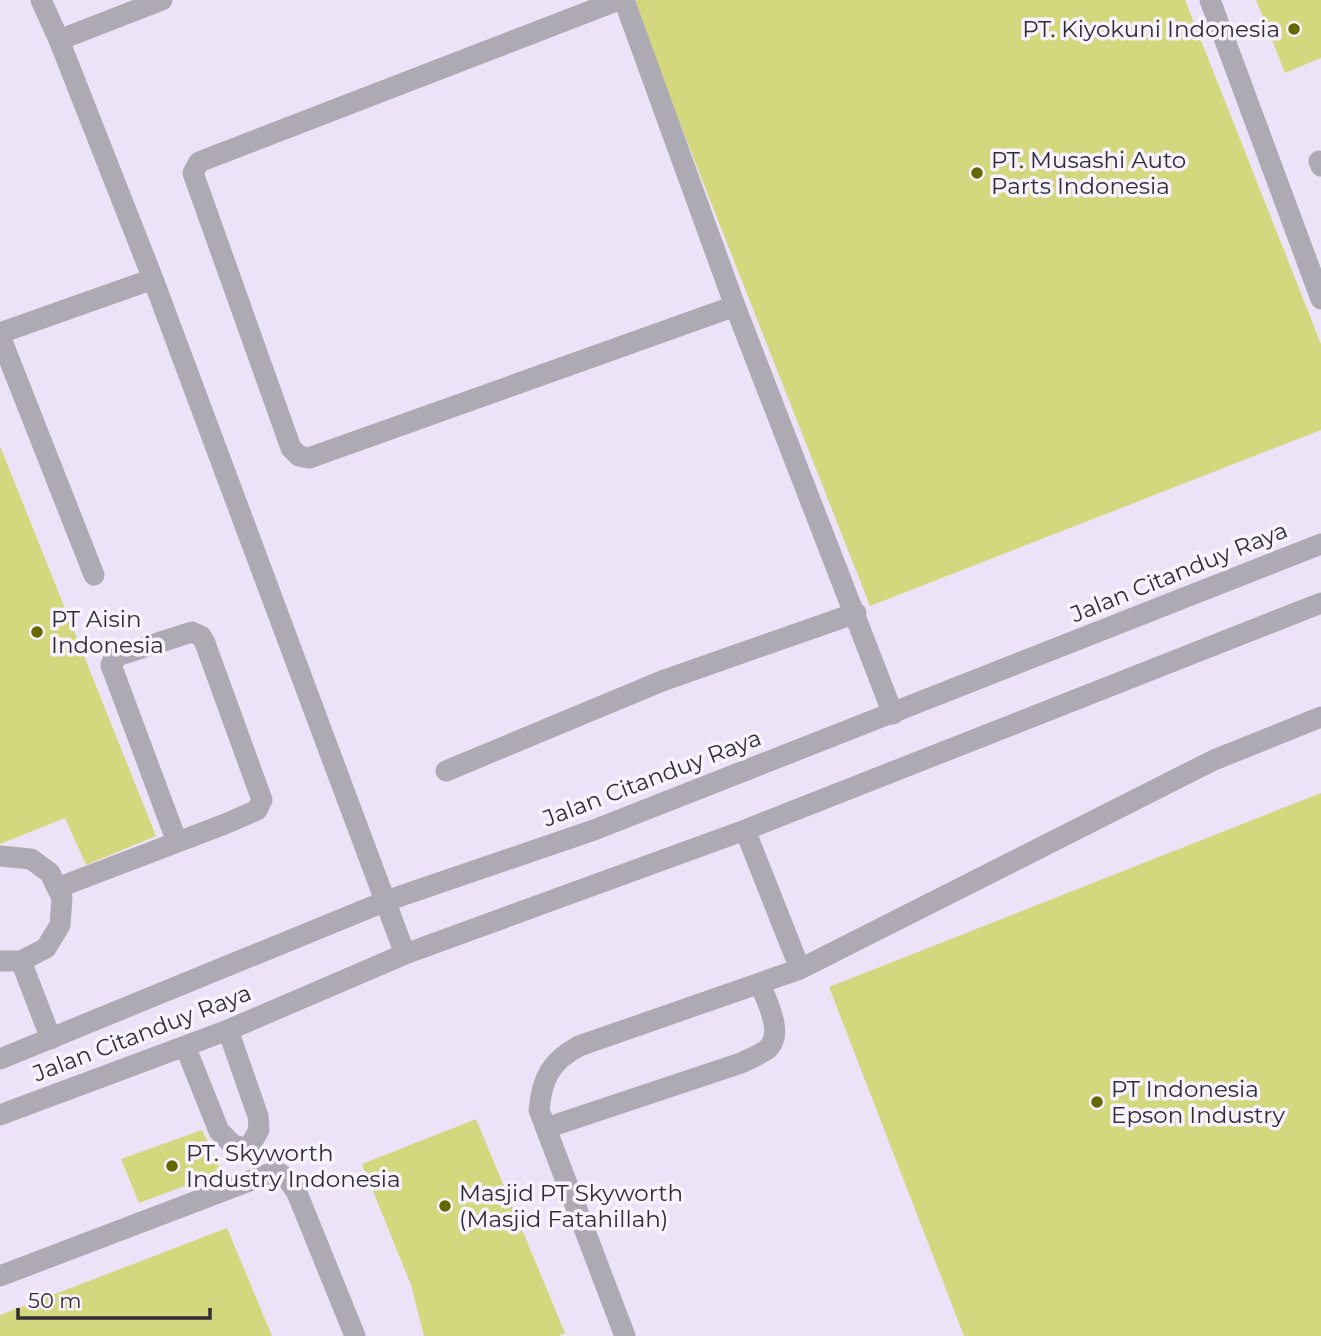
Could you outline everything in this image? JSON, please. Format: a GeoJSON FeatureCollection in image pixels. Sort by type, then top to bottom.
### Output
{"type":"FeatureCollection","features":[{"type":"Feature","properties":{"kind":"street"},"geometry":{"type":"LineString","coordinates":[[41,0],[153,279],[405,954]]}},
{"type":"Feature","properties":{"kind":"street"},"geometry":{"type":"LineString","coordinates":[[59,40],[139,4],[162,0]]}},
{"type":"Feature","properties":{"kind":"street"},"geometry":{"type":"LineString","coordinates":[[735,306],[309,458],[299,456],[291,448],[193,173],[199,162],[621,0],[735,306],[893,714]]}},
{"type":"Feature","properties":{"kind":"street"},"geometry":{"type":"LineString","coordinates":[[1210,0],[1321,299]]}},
{"type":"Feature","properties":{"kind":"street"},"geometry":{"type":"LineString","coordinates":[[94,575],[0,335],[153,279]]}},
{"type":"Feature","properties":{"kind":"street","name":"Jalan Citanduy Raya"},"geometry":{"type":"LineString","coordinates":[[0,1059],[386,901],[594,830],[1321,544]]}},
{"type":"Feature","properties":{"kind":"street","name":"Jalan Citanduy Raya"},"geometry":{"type":"LineString","coordinates":[[0,1115],[228,1030],[405,954],[745,830],[1321,603]]}},
{"type":"Feature","properties":{"kind":"street"},"geometry":{"type":"LineString","coordinates":[[446,771],[662,681],[856,613]]}},
{"type":"Feature","properties":{"kind":"street"},"geometry":{"type":"LineString","coordinates":[[57,888],[177,842],[257,810],[262,800],[205,643],[201,636],[192,632],[120,655],[111,665],[177,842]]}},
{"type":"Feature","properties":{"kind":"street"},"geometry":{"type":"LineString","coordinates":[[625,1336],[539,1110],[541,1089],[549,1071],[561,1055],[579,1046],[800,969],[1214,760],[1321,717]]}},
{"type":"Feature","properties":{"kind":"street"},"geometry":{"type":"LineString","coordinates":[[745,830],[800,969]]}},
{"type":"Feature","properties":{"kind":"street"},"geometry":{"type":"LineString","coordinates":[[0,856],[31,859],[50,873],[62,898],[60,925],[46,948],[11,961],[51,1039]]}},
{"type":"Feature","properties":{"kind":"street"},"geometry":{"type":"LineString","coordinates":[[546,1128],[741,1063],[767,1049],[774,1040],[775,1030],[760,983]]}},
{"type":"Feature","properties":{"kind":"street"},"geometry":{"type":"LineString","coordinates":[[228,1030],[258,1116],[259,1130],[248,1149]]}},
{"type":"Feature","properties":{"kind":"street"},"geometry":{"type":"LineString","coordinates":[[185,1046],[219,1131],[233,1145],[248,1149]]}},
{"type":"Feature","properties":{"kind":"street"},"geometry":{"type":"LineString","coordinates":[[248,1149],[260,1176]]}},
{"type":"Feature","properties":{"kind":"street"},"geometry":{"type":"LineString","coordinates":[[0,1276],[275,1171],[287,1178],[297,1193],[355,1336]]}},
{"type":"Feature","properties":{"kind":"building","name":"PT. Musashi Auto Parts Indonesia"},"geometry":{"type":"Polygon","coordinates":[[[1185,0],[1321,344],[1321,430],[870,606],[632,2],[1185,0]]]}},
{"type":"Feature","properties":{"kind":"building","name":"PT. Kiyokuni Indonesia"},"geometry":{"type":"Polygon","coordinates":[[[1256,0],[1321,0],[1321,58],[1285,73],[1256,0]]]}},
{"type":"Feature","properties":{"kind":"building","name":"PT Aisin Indonesia"},"geometry":{"type":"Polygon","coordinates":[[[0,446],[156,836],[86,865],[65,818],[0,844],[0,446]]]}},
{"type":"Feature","properties":{"kind":"building","name":"PT Indonesia Epson Industry"},"geometry":{"type":"Polygon","coordinates":[[[1321,793],[1321,1336],[964,1336],[829,987],[1321,793]]]}},
{"type":"Feature","properties":{"kind":"building","name":"Masjid PT Skyworth (Masjid Fatahillah)"},"geometry":{"type":"Polygon","coordinates":[[[476,1119],[565,1333],[558,1336],[424,1336],[411,1285],[362,1164],[476,1119]]]}},
{"type":"Feature","properties":{"kind":"building","name":"PT. Skyworth Industry Indonesia"},"geometry":{"type":"Polygon","coordinates":[[[202,1130],[222,1172],[139,1203],[121,1159],[202,1130]]]}},
{"type":"Feature","properties":{"kind":"building"},"geometry":{"type":"Polygon","coordinates":[[[227,1228],[272,1336],[0,1336],[0,1315],[227,1228]]]}},
{"type":"Feature","properties":{"kind":"place","name":"PT. Kiyokuni Indonesia"},"geometry":{"type":"Point","coordinates":[1294,29]}},
{"type":"Feature","properties":{"kind":"place","name":"PT. Musashi Auto Parts Indonesia"},"geometry":{"type":"Point","coordinates":[977,173]}},
{"type":"Feature","properties":{"kind":"place","name":"PT Aisin Indonesia"},"geometry":{"type":"Point","coordinates":[37,632]}},
{"type":"Feature","properties":{"kind":"place","name":"PT Indonesia Epson Industry"},"geometry":{"type":"Point","coordinates":[1097,1102]}},
{"type":"Feature","properties":{"kind":"place","name":"PT. Skyworth Industry Indonesia"},"geometry":{"type":"Point","coordinates":[172,1166]}},
{"type":"Feature","properties":{"kind":"place","name":"Masjid PT Skyworth (Masjid Fatahillah)"},"geometry":{"type":"Point","coordinates":[445,1206]}}]}
